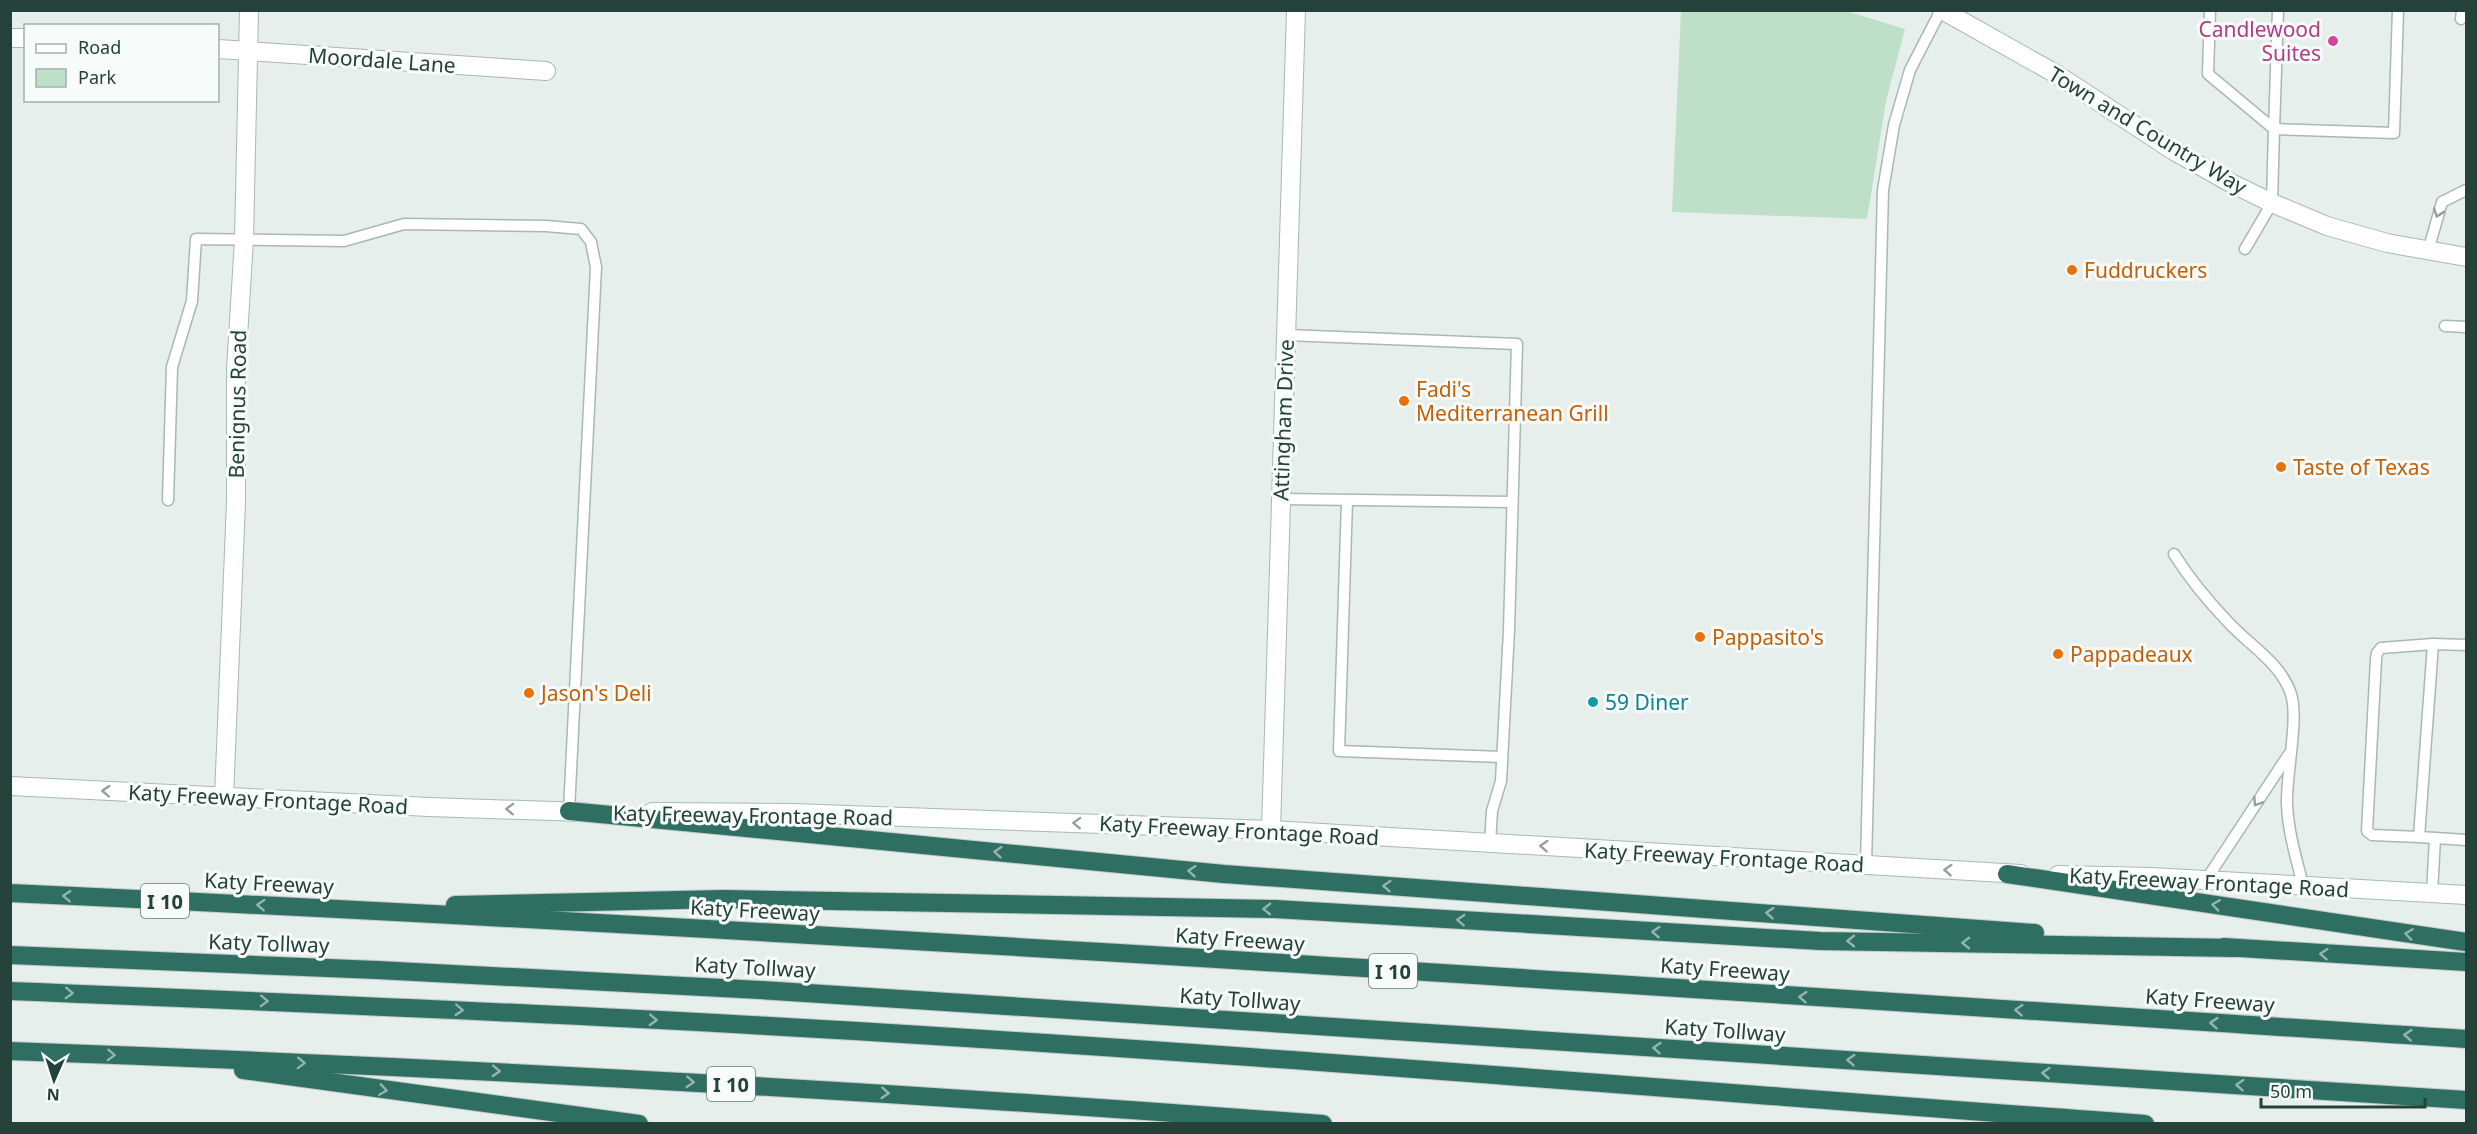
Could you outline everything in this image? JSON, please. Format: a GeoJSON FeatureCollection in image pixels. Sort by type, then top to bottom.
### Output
{"type":"FeatureCollection","features":[{"type":"Feature","properties":{"kind":"highway"},"geometry":{"type":"LineString","coordinates":[[569,812],[1224,874],[1910,932],[2234,948],[2466,963]]}},
{"type":"Feature","properties":{"kind":"highway"},"geometry":{"type":"LineString","coordinates":[[2007,874],[2466,942]]}},
{"type":"Feature","properties":{"kind":"highway","name":"Katy Freeway"},"geometry":{"type":"LineString","coordinates":[[10,894],[320,908],[1187,958],[2466,1039]]}},
{"type":"Feature","properties":{"kind":"highway"},"geometry":{"type":"LineString","coordinates":[[320,908],[724,899],[1275,909],[1784,939],[1910,932]]}},
{"type":"Feature","properties":{"kind":"highway","name":"Katy Tollway"},"geometry":{"type":"LineString","coordinates":[[10,956],[377,970],[760,990],[2466,1100]]}},
{"type":"Feature","properties":{"kind":"highway"},"geometry":{"type":"LineString","coordinates":[[10,991],[380,1006],[755,1025],[2145,1124]]}},
{"type":"Feature","properties":{"kind":"highway","name":"I 10"},"geometry":{"type":"LineString","coordinates":[[10,1051],[740,1084],[1323,1124]]}},
{"type":"Feature","properties":{"kind":"highway"},"geometry":{"type":"LineString","coordinates":[[137,1056],[639,1124]]}},
{"type":"Feature","properties":{"kind":"street","name":"Benignus Road"},"geometry":{"type":"LineString","coordinates":[[224,797],[236,502],[236,369],[244,240],[249,10]]}},
{"type":"Feature","properties":{"kind":"street","name":"Attingham Drive"},"geometry":{"type":"LineString","coordinates":[[1271,830],[1296,10]]}},
{"type":"Feature","properties":{"kind":"street","name":"Town and Country Way"},"geometry":{"type":"LineString","coordinates":[[1942,10],[2056,74],[2174,151],[2272,203],[2327,226],[2387,243],[2466,257]]}},
{"type":"Feature","properties":{"kind":"street","name":"Moordale Lane"},"geometry":{"type":"LineString","coordinates":[[219,49],[546,70]]}},
{"type":"Feature","properties":{"kind":"street","name":"Katy Freeway Frontage Road"},"geometry":{"type":"LineString","coordinates":[[10,786],[569,812],[792,813],[1271,830],[2007,874],[2206,880],[2466,896]]}},
{"type":"Feature","properties":{"kind":"lane"},"geometry":{"type":"LineString","coordinates":[[1866,865],[1883,190],[1894,125],[1910,70],[1942,10]]}},
{"type":"Feature","properties":{"kind":"lane"},"geometry":{"type":"LineString","coordinates":[[2210,10],[2208,74],[2274,129],[2394,133],[2398,10]]}},
{"type":"Feature","properties":{"kind":"lane"},"geometry":{"type":"LineString","coordinates":[[2245,249],[2272,203],[2278,10]]}},
{"type":"Feature","properties":{"kind":"lane"},"geometry":{"type":"LineString","coordinates":[[2428,251],[2442,202],[2466,190]]}},
{"type":"Feature","properties":{"kind":"lane"},"geometry":{"type":"LineString","coordinates":[[168,501],[172,367],[192,301],[196,238],[344,241],[404,224],[581,229],[591,242],[596,267],[569,812]]}},
{"type":"Feature","properties":{"kind":"lane"},"geometry":{"type":"LineString","coordinates":[[2445,327],[2466,327]]}},
{"type":"Feature","properties":{"kind":"lane"},"geometry":{"type":"LineString","coordinates":[[1286,335],[1517,344],[1509,630],[1501,781],[1492,811],[1490,843]]}},
{"type":"Feature","properties":{"kind":"lane"},"geometry":{"type":"LineString","coordinates":[[1281,499],[1511,502]]}},
{"type":"Feature","properties":{"kind":"lane"},"geometry":{"type":"LineString","coordinates":[[1347,501],[1339,751],[1502,757]]}},
{"type":"Feature","properties":{"kind":"lane"},"geometry":{"type":"LineString","coordinates":[[2174,554],[2185,572],[2228,622],[2279,670],[2291,695],[2292,721],[2287,804],[2291,839],[2303,885]]}},
{"type":"Feature","properties":{"kind":"lane"},"geometry":{"type":"LineString","coordinates":[[2419,837],[2433,644]]}},
{"type":"Feature","properties":{"kind":"lane"},"geometry":{"type":"LineString","coordinates":[[2466,645],[2433,644],[2381,648],[2377,653],[2367,831],[2372,835],[2466,840]]}},
{"type":"Feature","properties":{"kind":"lane"},"geometry":{"type":"LineString","coordinates":[[2206,880],[2289,754]]}},
{"type":"Feature","properties":{"kind":"lane"},"geometry":{"type":"LineString","coordinates":[[2432,893],[2434,838]]}},
{"type":"Feature","properties":{"kind":"green space"},"geometry":{"type":"Polygon","coordinates":[[[1681,11],[1846,11],[1905,29],[1886,101],[1867,219],[1672,212],[1681,11]]]}},
{"type":"Feature","properties":{"kind":"place","name":"Candlewood Suites"},"geometry":{"type":"Point","coordinates":[2333,41]}},
{"type":"Feature","properties":{"kind":"place","name":"Fuddruckers"},"geometry":{"type":"Point","coordinates":[2072,270]}},
{"type":"Feature","properties":{"kind":"place","name":"Fadi's Mediterranean Grill"},"geometry":{"type":"Point","coordinates":[1404,401]}},
{"type":"Feature","properties":{"kind":"place","name":"Taste of Texas"},"geometry":{"type":"Point","coordinates":[2281,467]}},
{"type":"Feature","properties":{"kind":"place","name":"Pappasito's"},"geometry":{"type":"Point","coordinates":[1700,637]}},
{"type":"Feature","properties":{"kind":"place","name":"Pappadeaux"},"geometry":{"type":"Point","coordinates":[2058,654]}},
{"type":"Feature","properties":{"kind":"place","name":"Jason's Deli"},"geometry":{"type":"Point","coordinates":[529,693]}},
{"type":"Feature","properties":{"kind":"place","name":"59 Diner"},"geometry":{"type":"Point","coordinates":[1593,702]}}]}
